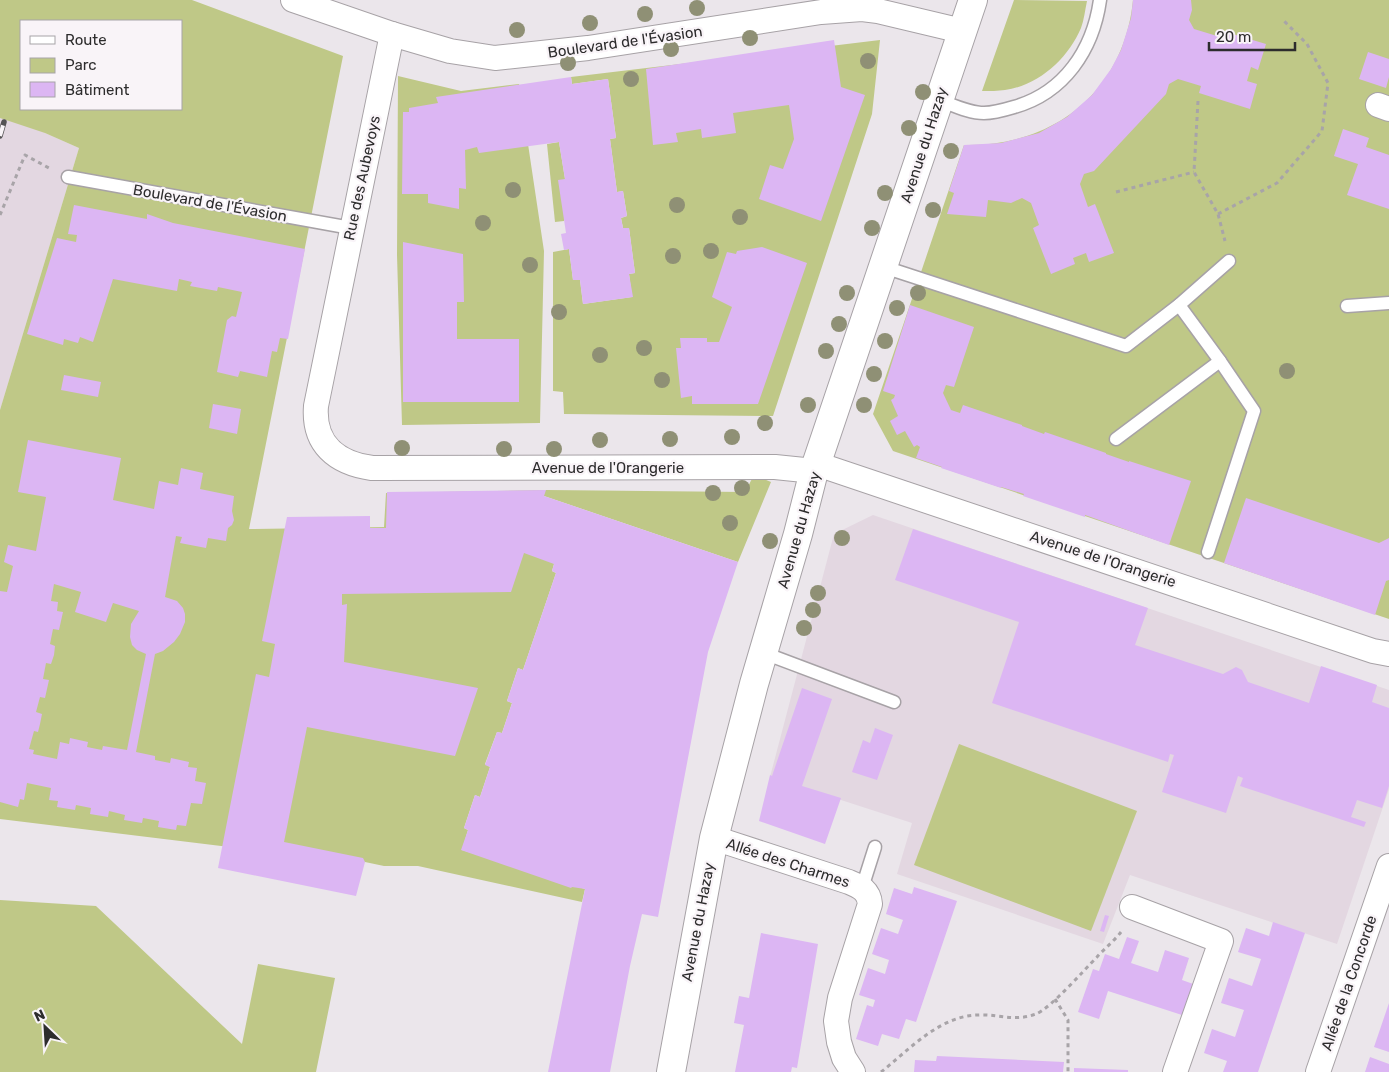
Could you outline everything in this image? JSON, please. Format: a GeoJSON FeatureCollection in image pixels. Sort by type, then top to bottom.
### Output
{"type":"FeatureCollection","features":[{"type":"Feature","properties":{"kind":"street","name":"Boulevard de l'Évasion"},"geometry":{"type":"LineString","coordinates":[[293,0],[328,6],[392,34],[450,50],[477,56],[507,58],[588,48],[821,12],[848,10],[878,11],[962,31]]}},
{"type":"Feature","properties":{"kind":"street","name":"Avenue du Hazay"},"geometry":{"type":"LineString","coordinates":[[671,1072],[714,838],[754,684],[816,468],[973,0]]}},
{"type":"Feature","properties":{"kind":"street","name":"Rue des Aubevoys"},"geometry":{"type":"LineString","coordinates":[[392,34],[316,406],[316,426],[326,447],[338,457],[372,468],[402,468]]}},
{"type":"Feature","properties":{"kind":"street","name":"Avenue de l'Orangerie"},"geometry":{"type":"LineString","coordinates":[[402,468],[816,468],[1364,648],[1389,654]]}},
{"type":"Feature","properties":{"kind":"street","name":"Allée des Charmes"},"geometry":{"type":"LineString","coordinates":[[714,838],[862,888],[870,896],[870,904],[840,998],[836,1021],[839,1042],[844,1058],[853,1072]]}},
{"type":"Feature","properties":{"kind":"street","name":"Allée de la Concorde"},"geometry":{"type":"LineString","coordinates":[[1318,1072],[1389,866]]}},
{"type":"Feature","properties":{"kind":"street"},"geometry":{"type":"LineString","coordinates":[[1132,907],[1221,941],[1176,1072]]}},
{"type":"Feature","properties":{"kind":"lane"},"geometry":{"type":"LineString","coordinates":[[939,100],[983,113],[1026,103],[1047,92],[1079,61],[1097,20],[1100,0]]}},
{"type":"Feature","properties":{"kind":"lane","name":"Boulevard de l'Évasion"},"geometry":{"type":"LineString","coordinates":[[68,177],[352,228]]}},
{"type":"Feature","properties":{"kind":"lane"},"geometry":{"type":"LineString","coordinates":[[884,267],[1126,346],[1179,305],[1229,261]]}},
{"type":"Feature","properties":{"kind":"lane"},"geometry":{"type":"LineString","coordinates":[[1348,306],[1389,303]]}},
{"type":"Feature","properties":{"kind":"lane"},"geometry":{"type":"LineString","coordinates":[[1179,305],[1254,411],[1208,552]]}},
{"type":"Feature","properties":{"kind":"lane"},"geometry":{"type":"LineString","coordinates":[[1116,439],[1220,361]]}},
{"type":"Feature","properties":{"kind":"lane"},"geometry":{"type":"LineString","coordinates":[[764,653],[894,702]]}},
{"type":"Feature","properties":{"kind":"lane","name":"Allée des Charmes"},"geometry":{"type":"LineString","coordinates":[[862,888],[875,847]]}},
{"type":"Feature","properties":{"kind":"path"},"geometry":{"type":"LineString","coordinates":[[1218,214],[1277,183],[1322,131],[1328,83],[1307,44],[1282,19]]}},
{"type":"Feature","properties":{"kind":"path"},"geometry":{"type":"LineString","coordinates":[[1198,101],[1194,172],[1218,214],[1229,261]]}},
{"type":"Feature","properties":{"kind":"path"},"geometry":{"type":"LineString","coordinates":[[0,215],[25,155],[68,177]]}},
{"type":"Feature","properties":{"kind":"path"},"geometry":{"type":"LineString","coordinates":[[1116,192],[1194,172]]}},
{"type":"Feature","properties":{"kind":"path"},"geometry":{"type":"LineString","coordinates":[[882,1072],[932,1031],[956,1018],[979,1014],[1008,1019],[1036,1014],[1055,999],[1121,933],[1132,907]]}},
{"type":"Feature","properties":{"kind":"path"},"geometry":{"type":"LineString","coordinates":[[1055,999],[1068,1020],[1068,1072]]}},
{"type":"Feature","properties":{"kind":"shaded area"},"geometry":{"type":"Polygon","coordinates":[[[0,0],[20,20],[20,110],[45,133],[79,148],[0,410],[0,0]]]}},
{"type":"Feature","properties":{"kind":"shaded area"},"geometry":{"type":"Polygon","coordinates":[[[873,515],[1389,690],[1389,789],[1337,944],[1130,875],[1103,944],[897,874],[912,823],[770,777],[834,534],[873,515]]]}},
{"type":"Feature","properties":{"kind":"green space"},"geometry":{"type":"Polygon","coordinates":[[[0,0],[192,0],[343,56],[249,529],[384,527],[386,493],[546,490],[745,492],[754,475],[771,482],[738,562],[544,496],[554,564],[552,571],[556,573],[523,670],[518,668],[507,701],[512,703],[502,733],[497,732],[485,764],[490,767],[480,797],[475,795],[464,828],[468,830],[462,850],[585,889],[582,902],[418,866],[384,866],[365,862],[0,819],[0,410],[79,148],[45,133],[0,118],[0,0]]]}},
{"type":"Feature","properties":{"kind":"green space"},"geometry":{"type":"Polygon","coordinates":[[[1014,0],[1087,1],[1082,25],[1075,39],[1069,50],[1051,68],[1041,76],[1018,87],[982,91],[1014,0]]]}},
{"type":"Feature","properties":{"kind":"green space"},"geometry":{"type":"Polygon","coordinates":[[[1133,0],[1389,0],[1389,619],[893,451],[873,414],[964,145],[996,143],[1027,136],[1054,124],[1078,108],[1099,87],[1115,62],[1127,33],[1133,0]]]}},
{"type":"Feature","properties":{"kind":"green space"},"geometry":{"type":"Polygon","coordinates":[[[880,40],[872,114],[773,416],[564,414],[563,392],[553,391],[553,252],[569,249],[573,280],[580,280],[583,304],[632,297],[629,274],[635,273],[629,228],[623,228],[621,218],[627,216],[623,191],[617,192],[610,139],[616,138],[608,79],[572,84],[571,77],[880,40]]]}},
{"type":"Feature","properties":{"kind":"green space"},"geometry":{"type":"Polygon","coordinates":[[[398,76],[461,91],[519,84],[544,251],[540,423],[402,425],[397,255],[398,76]]]}},
{"type":"Feature","properties":{"kind":"green space"},"geometry":{"type":"Polygon","coordinates":[[[559,142],[565,179],[564,221],[555,222],[547,144],[559,142]]]}},
{"type":"Feature","properties":{"kind":"green space"},"geometry":{"type":"Polygon","coordinates":[[[959,744],[1137,811],[1091,931],[914,865],[959,744]]]}},
{"type":"Feature","properties":{"kind":"green space"},"geometry":{"type":"Polygon","coordinates":[[[0,900],[96,906],[242,1044],[258,964],[335,978],[316,1072],[0,1072],[0,900]]]}},
{"type":"Feature","properties":{"kind":"building"},"geometry":{"type":"Polygon","coordinates":[[[1133,0],[1191,0],[1192,10],[1189,20],[1194,29],[1217,36],[1219,30],[1266,44],[1258,70],[1251,67],[1247,81],[1257,84],[1250,109],[1199,93],[1201,86],[1178,79],[1169,84],[1166,94],[1094,171],[1084,174],[1080,184],[1088,207],[1095,204],[1114,253],[1089,262],[1086,253],[1073,258],[1075,264],[1051,274],[1033,228],[1039,225],[1031,203],[1022,198],[1011,203],[988,200],[986,217],[947,214],[954,193],[949,191],[964,145],[1001,143],[1039,133],[1067,117],[1092,95],[1111,69],[1121,50],[1131,18],[1133,0]]]}},
{"type":"Feature","properties":{"kind":"building"},"geometry":{"type":"Polygon","coordinates":[[[834,40],[841,87],[865,95],[821,221],[759,199],[770,165],[783,169],[794,139],[789,105],[733,113],[736,133],[702,138],[701,129],[676,133],[678,142],[653,145],[646,69],[834,40]]]}},
{"type":"Feature","properties":{"kind":"building"},"geometry":{"type":"Polygon","coordinates":[[[1368,52],[1389,59],[1389,77],[1386,88],[1359,79],[1368,52]]]}},
{"type":"Feature","properties":{"kind":"building"},"geometry":{"type":"Polygon","coordinates":[[[571,77],[572,84],[608,79],[616,138],[610,139],[617,192],[623,191],[627,216],[621,218],[623,228],[629,228],[635,273],[629,274],[633,297],[583,304],[580,280],[573,280],[569,249],[564,250],[561,234],[566,233],[558,180],[565,179],[559,142],[479,153],[477,147],[465,150],[466,189],[459,188],[459,209],[428,203],[428,194],[402,194],[403,112],[409,112],[409,108],[438,103],[436,97],[571,77]]]}},
{"type":"Feature","properties":{"kind":"building"},"geometry":{"type":"Polygon","coordinates":[[[1343,129],[1369,138],[1366,147],[1389,155],[1389,209],[1347,195],[1358,164],[1334,156],[1343,129]]]}},
{"type":"Feature","properties":{"kind":"building"},"geometry":{"type":"Polygon","coordinates":[[[74,205],[147,219],[147,214],[173,223],[305,249],[288,339],[280,338],[277,352],[272,351],[267,377],[240,371],[238,377],[217,372],[227,320],[232,316],[236,317],[242,292],[218,287],[217,291],[190,286],[192,282],[179,279],[177,291],[113,279],[93,342],[80,337],[78,343],[64,339],[63,345],[27,334],[57,238],[76,242],[77,235],[68,234],[74,205]]]}},
{"type":"Feature","properties":{"kind":"building"},"geometry":{"type":"Polygon","coordinates":[[[403,242],[463,254],[464,302],[457,302],[457,339],[519,339],[519,402],[403,402],[403,242]]]}},
{"type":"Feature","properties":{"kind":"building"},"geometry":{"type":"Polygon","coordinates":[[[762,247],[807,263],[758,404],[692,404],[692,396],[681,398],[676,348],[681,348],[680,338],[707,338],[707,342],[719,342],[732,307],[712,297],[727,252],[736,254],[737,251],[762,247]]]}},
{"type":"Feature","properties":{"kind":"building"},"geometry":{"type":"Polygon","coordinates":[[[910,305],[974,327],[954,387],[946,385],[943,393],[951,410],[960,413],[963,405],[1044,434],[1045,432],[1129,462],[1191,481],[1169,545],[916,458],[920,447],[917,445],[914,447],[905,431],[897,435],[890,421],[898,416],[891,400],[895,395],[883,391],[910,305]]]}},
{"type":"Feature","properties":{"kind":"building"},"geometry":{"type":"Polygon","coordinates":[[[64,375],[101,382],[98,397],[61,390],[64,375]]]}},
{"type":"Feature","properties":{"kind":"building"},"geometry":{"type":"Polygon","coordinates":[[[213,404],[241,409],[237,434],[209,428],[213,404]]]}},
{"type":"Feature","properties":{"kind":"building"},"geometry":{"type":"Polygon","coordinates":[[[28,440],[121,458],[113,500],[154,509],[159,481],[178,485],[181,468],[203,473],[200,489],[234,496],[232,511],[234,520],[228,528],[226,541],[208,538],[206,548],[180,543],[182,537],[176,536],[165,597],[177,601],[183,608],[185,622],[174,642],[163,651],[155,654],[136,752],[155,756],[155,760],[170,763],[171,758],[189,762],[188,767],[197,768],[195,781],[206,783],[202,804],[191,803],[186,826],[177,825],[176,830],[158,827],[159,821],[143,818],[142,823],[124,820],[125,815],[109,811],[108,817],[90,814],[91,808],[76,805],[75,810],[57,807],[58,801],[49,800],[51,788],[27,783],[24,800],[20,799],[18,807],[0,802],[0,591],[7,592],[13,566],[4,562],[8,545],[36,551],[46,497],[18,492],[28,440]],[[54,584],[51,601],[58,602],[57,611],[63,612],[59,630],[53,629],[50,644],[55,646],[54,655],[51,664],[46,663],[43,679],[49,680],[45,698],[40,697],[36,712],[42,714],[38,732],[34,731],[29,749],[34,750],[33,754],[57,759],[60,742],[69,744],[70,738],[88,742],[87,747],[102,750],[103,746],[127,750],[146,654],[137,650],[132,645],[130,637],[131,624],[139,611],[113,603],[106,622],[75,612],[81,592],[54,584]]]}},
{"type":"Feature","properties":{"kind":"building"},"geometry":{"type":"Polygon","coordinates":[[[546,490],[544,496],[738,562],[708,652],[658,917],[642,914],[610,1072],[548,1072],[585,889],[571,888],[461,850],[468,830],[464,828],[475,795],[480,797],[490,767],[485,765],[497,732],[502,733],[512,703],[507,701],[518,668],[523,670],[556,573],[552,571],[554,564],[524,553],[511,592],[342,594],[342,605],[347,604],[344,662],[478,688],[455,756],[307,727],[284,842],[363,858],[365,862],[356,896],[218,868],[256,674],[269,677],[275,644],[262,641],[287,517],[370,516],[370,528],[386,528],[387,492],[546,490]]]}},
{"type":"Feature","properties":{"kind":"building"},"geometry":{"type":"Polygon","coordinates":[[[1246,498],[1379,543],[1389,538],[1389,580],[1386,581],[1375,615],[1224,563],[1246,498]]]}},
{"type":"Feature","properties":{"kind":"building"},"geometry":{"type":"Polygon","coordinates":[[[913,529],[1148,608],[1135,645],[1223,674],[1236,667],[1242,670],[1248,682],[1309,703],[1321,666],[1377,685],[1372,702],[1389,708],[1389,786],[1382,808],[1357,800],[1351,817],[1366,822],[1364,827],[1240,786],[1243,778],[1238,776],[1226,813],[1162,792],[1174,755],[1170,754],[1168,762],[992,703],[1019,622],[895,580],[913,529]]]}},
{"type":"Feature","properties":{"kind":"building"},"geometry":{"type":"Polygon","coordinates":[[[802,688],[832,699],[802,786],[841,798],[825,844],[759,821],[770,775],[772,776],[802,688]]]}},
{"type":"Feature","properties":{"kind":"building"},"geometry":{"type":"Polygon","coordinates":[[[875,728],[893,735],[877,780],[852,772],[863,740],[870,743],[875,728]]]}},
{"type":"Feature","properties":{"kind":"building"},"geometry":{"type":"Polygon","coordinates":[[[914,887],[957,901],[916,1022],[906,1019],[899,1039],[882,1034],[878,1046],[856,1039],[867,1005],[873,1007],[875,1000],[859,995],[868,968],[885,974],[889,960],[872,954],[881,928],[898,934],[903,920],[886,914],[894,888],[912,894],[914,887]]]}},
{"type":"Feature","properties":{"kind":"building"},"geometry":{"type":"Polygon","coordinates":[[[1105,915],[1109,916],[1104,932],[1100,931],[1105,915]]]}},
{"type":"Feature","properties":{"kind":"building"},"geometry":{"type":"Polygon","coordinates":[[[1273,922],[1305,933],[1258,1072],[1223,1072],[1227,1061],[1204,1053],[1212,1029],[1235,1037],[1244,1010],[1221,1003],[1229,978],[1252,986],[1261,959],[1238,952],[1246,928],[1269,936],[1273,922]]]}},
{"type":"Feature","properties":{"kind":"building"},"geometry":{"type":"Polygon","coordinates":[[[761,933],[818,944],[797,1068],[792,1067],[791,1072],[735,1072],[744,1025],[734,1023],[739,996],[749,998],[761,933]]]}},
{"type":"Feature","properties":{"kind":"building"},"geometry":{"type":"Polygon","coordinates":[[[1127,937],[1139,941],[1131,963],[1158,972],[1165,950],[1189,958],[1182,980],[1196,985],[1185,1016],[1108,991],[1099,1019],[1078,1012],[1093,969],[1099,971],[1105,954],[1119,959],[1127,937]]]}},
{"type":"Feature","properties":{"kind":"building"},"geometry":{"type":"Polygon","coordinates":[[[1389,1003],[1389,1052],[1374,1047],[1389,1003]]]}},
{"type":"Feature","properties":{"kind":"building"},"geometry":{"type":"Polygon","coordinates":[[[937,1056],[1064,1062],[1063,1072],[914,1072],[915,1060],[936,1061],[937,1056]]]}},
{"type":"Feature","properties":{"kind":"building"},"geometry":{"type":"Polygon","coordinates":[[[1370,1057],[1389,1064],[1389,1072],[1365,1072],[1370,1057]]]}},
{"type":"Feature","properties":{"kind":"building"},"geometry":{"type":"Polygon","coordinates":[[[1074,1068],[1128,1070],[1128,1072],[1074,1072],[1074,1068]]]}},
{"type":"Feature","properties":{"kind":"railway"},"geometry":{"type":"LineString","coordinates":[[0,136],[4,122]]}}]}
